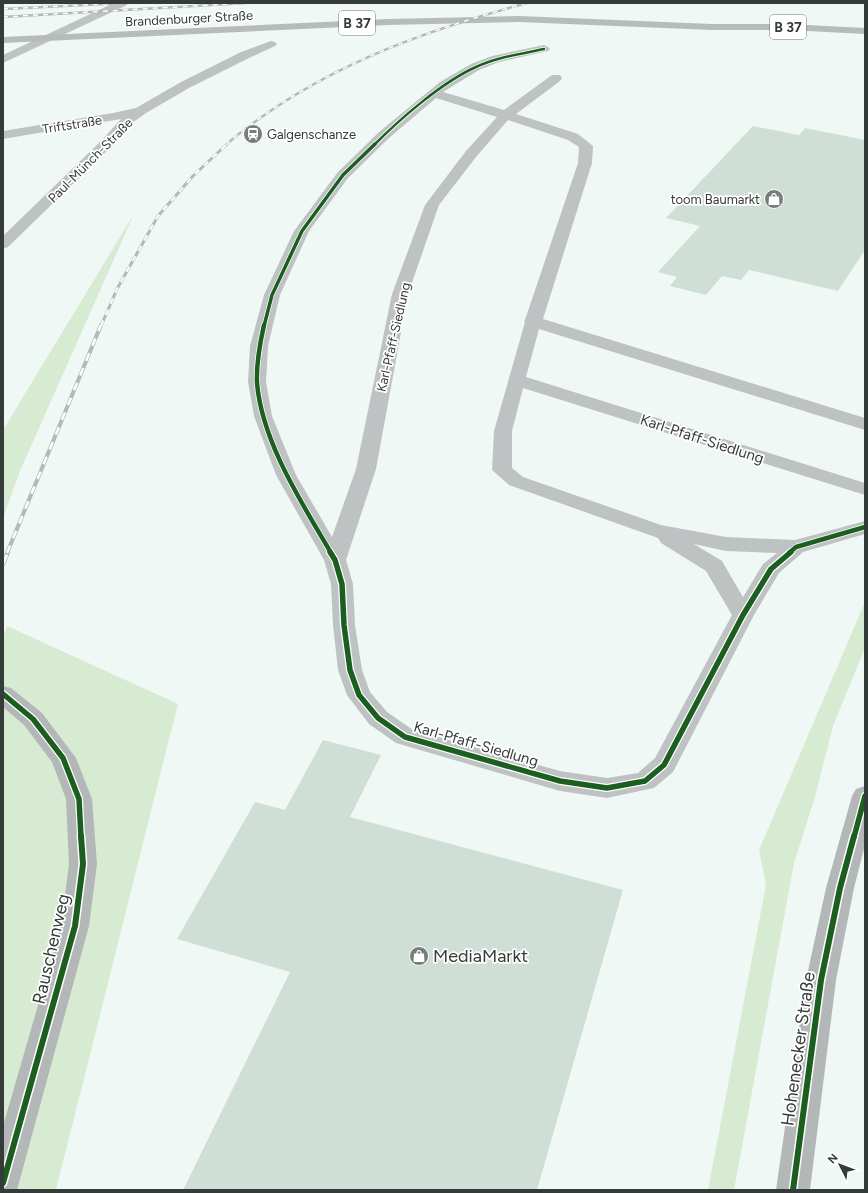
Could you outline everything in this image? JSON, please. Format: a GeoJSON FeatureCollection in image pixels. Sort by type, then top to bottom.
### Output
{"type":"FeatureCollection","features":[{"type":"Feature","properties":{"kind":"main road","name":"Brandenburger Straße"},"geometry":{"type":"LineString","coordinates":[[3,40],[381,22],[519,19],[712,27],[865,39]]}},
{"type":"Feature","properties":{"kind":"main road","name":"Brandenburger Straße"},"geometry":{"type":"LineString","coordinates":[[712,27],[788,27],[865,31]]}},
{"type":"Feature","properties":{"kind":"street"},"geometry":{"type":"LineString","coordinates":[[3,59],[123,3]]}},
{"type":"Feature","properties":{"kind":"street","name":"Paul-Münch-Straße"},"geometry":{"type":"LineString","coordinates":[[3,244],[107,143],[127,120],[141,110],[208,73],[271,44]]}},
{"type":"Feature","properties":{"kind":"street","name":"Karl-Pfaff-Siedlung"},"geometry":{"type":"LineString","coordinates":[[544,49],[496,59],[475,67],[434,94],[384,135],[343,176],[302,231],[272,295],[259,346],[257,382],[263,416],[286,475],[335,560],[342,584],[344,625],[350,670],[359,695],[378,718],[405,737],[560,781],[607,788],[645,781],[664,765],[743,615],[771,569],[796,546]]}},
{"type":"Feature","properties":{"kind":"street","name":"Karl-Pfaff-Siedlung"},"geometry":{"type":"LineString","coordinates":[[335,560],[366,469],[400,294],[432,205],[471,154],[506,115],[556,78]]}},
{"type":"Feature","properties":{"kind":"street","name":"Karl-Pfaff-Siedlung"},"geometry":{"type":"LineString","coordinates":[[434,94],[506,115],[573,137],[586,146],[585,163],[532,321],[503,432],[502,470],[516,481],[657,532],[726,544],[796,546],[865,527]]}},
{"type":"Feature","properties":{"kind":"street","name":"Triftstraße"},"geometry":{"type":"LineString","coordinates":[[3,135],[113,117],[141,110]]}},
{"type":"Feature","properties":{"kind":"street"},"geometry":{"type":"LineString","coordinates":[[532,321],[865,424]]}},
{"type":"Feature","properties":{"kind":"street","name":"Karl-Pfaff-Siedlung"},"geometry":{"type":"LineString","coordinates":[[517,380],[865,489]]}},
{"type":"Feature","properties":{"kind":"street","name":"Karl-Pfaff-Siedlung"},"geometry":{"type":"LineString","coordinates":[[657,532],[714,566],[743,615]]}},
{"type":"Feature","properties":{"kind":"street","name":"Rauschenweg"},"geometry":{"type":"LineString","coordinates":[[3,694],[33,719],[63,758],[79,799],[83,864],[75,926],[3,1183]]}},
{"type":"Feature","properties":{"kind":"street","name":"Hohenecker Straße"},"geometry":{"type":"LineString","coordinates":[[792,1190],[822,980],[840,888],[865,796]]}},
{"type":"Feature","properties":{"kind":"green space"},"geometry":{"type":"Polygon","coordinates":[[[134,214],[20,471],[3,518],[3,430],[134,214]]]}},
{"type":"Feature","properties":{"kind":"green space"},"geometry":{"type":"Polygon","coordinates":[[[865,602],[865,648],[833,726],[815,797],[794,863],[734,1190],[708,1190],[766,885],[759,850],[865,602]]]}},
{"type":"Feature","properties":{"kind":"green space"},"geometry":{"type":"Polygon","coordinates":[[[7,626],[178,704],[56,1190],[3,1190],[3,637],[7,626]]]}},
{"type":"Feature","properties":{"kind":"building","name":"toom Baumarkt"},"geometry":{"type":"Polygon","coordinates":[[[753,126],[799,135],[805,128],[865,140],[865,250],[838,291],[749,270],[741,280],[722,276],[706,295],[670,286],[677,277],[658,272],[700,226],[666,218],[753,126]]]}},
{"type":"Feature","properties":{"kind":"building","name":"MediaMarkt"},"geometry":{"type":"Polygon","coordinates":[[[323,740],[381,755],[350,817],[623,890],[537,1190],[183,1190],[290,972],[177,939],[255,802],[285,810],[323,740]]]}},
{"type":"Feature","properties":{"kind":"railway"},"geometry":{"type":"LineString","coordinates":[[3,9],[125,3]]}},
{"type":"Feature","properties":{"kind":"railway"},"geometry":{"type":"LineString","coordinates":[[3,17],[246,3]]}},
{"type":"Feature","properties":{"kind":"railway"},"geometry":{"type":"LineString","coordinates":[[226,145],[261,117],[284,102],[312,85],[371,56],[402,43],[464,21],[527,3]]}},
{"type":"Feature","properties":{"kind":"railway"},"geometry":{"type":"LineString","coordinates":[[101,326],[117,289],[158,216],[193,176],[227,144]]}},
{"type":"Feature","properties":{"kind":"railway"},"geometry":{"type":"LineString","coordinates":[[7,553],[101,325]]}},
{"type":"Feature","properties":{"kind":"railway"},"geometry":{"type":"LineString","coordinates":[[3,564],[8,552]]}},
{"type":"Feature","properties":{"kind":"cycle path"},"geometry":{"type":"LineString","coordinates":[[544,49],[496,59],[475,67],[444,85],[384,135],[343,175],[302,231],[272,295],[259,346],[257,382],[263,416],[286,475],[335,560],[342,584],[344,625],[350,670],[359,695],[378,718],[405,737],[560,781],[607,788],[645,781],[664,765],[743,615],[771,569],[796,547],[865,527]]}},
{"type":"Feature","properties":{"kind":"cycle path"},"geometry":{"type":"LineString","coordinates":[[3,694],[33,719],[63,758],[79,799],[83,864],[75,926],[3,1183]]}},
{"type":"Feature","properties":{"kind":"cycle path"},"geometry":{"type":"LineString","coordinates":[[793,1190],[821,980],[840,888],[865,796]]}},
{"type":"Feature","properties":{"kind":"place","name":"Galgenschanze"},"geometry":{"type":"Point","coordinates":[253,134]}},
{"type":"Feature","properties":{"kind":"place","name":"toom Baumarkt"},"geometry":{"type":"Point","coordinates":[774,199]}},
{"type":"Feature","properties":{"kind":"place","name":"MediaMarkt"},"geometry":{"type":"Point","coordinates":[419,956]}}]}
